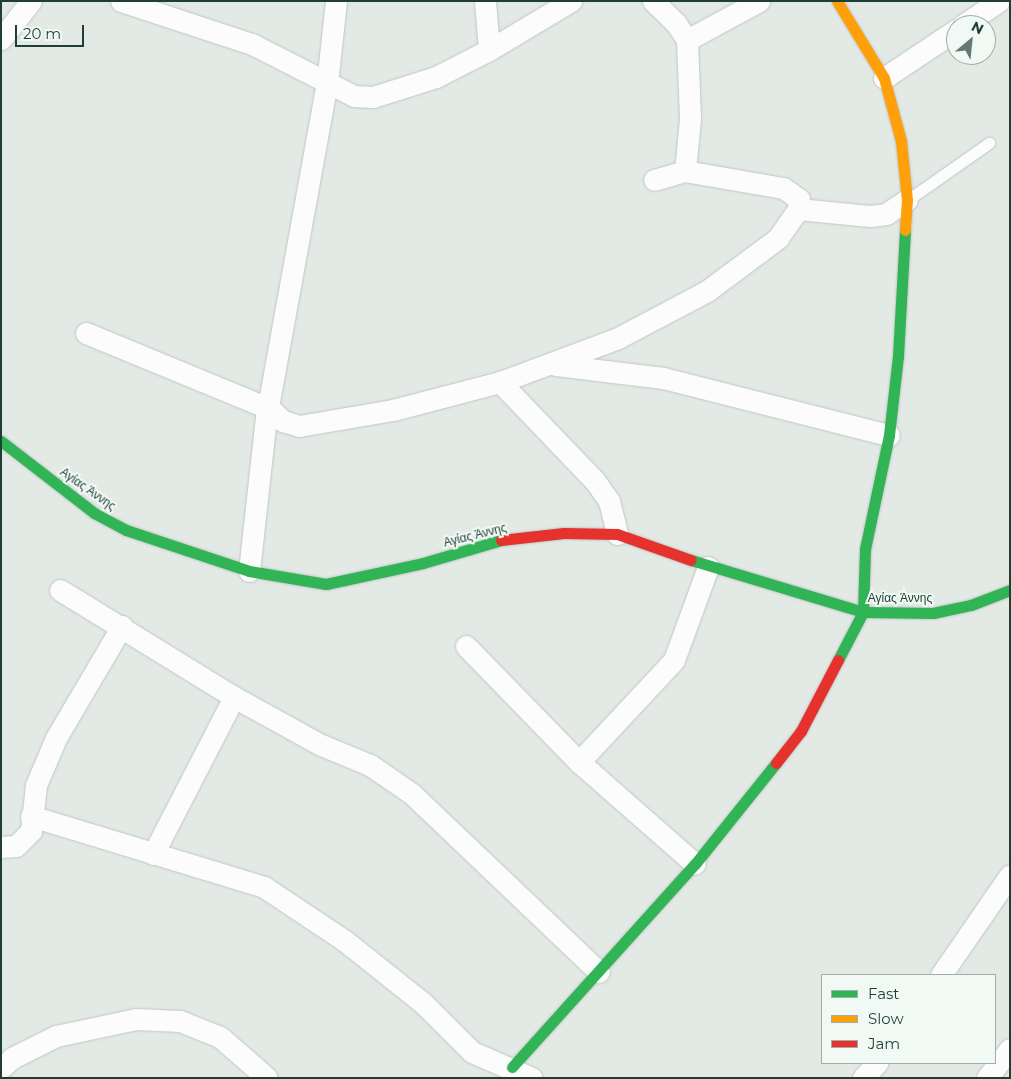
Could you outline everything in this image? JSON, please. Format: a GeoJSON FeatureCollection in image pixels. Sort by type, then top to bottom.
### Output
{"type":"FeatureCollection","features":[{"type":"Feature","properties":{"kind":"street"},"geometry":{"type":"LineString","coordinates":[[1,39],[31,1]]}},
{"type":"Feature","properties":{"kind":"street"},"geometry":{"type":"LineString","coordinates":[[249,571],[270,409],[327,82],[336,1]]}},
{"type":"Feature","properties":{"kind":"street"},"geometry":{"type":"LineString","coordinates":[[485,1],[488,50]]}},
{"type":"Feature","properties":{"kind":"street"},"geometry":{"type":"LineString","coordinates":[[130,3],[252,44],[354,96],[373,97],[436,77],[488,50],[571,1]]}},
{"type":"Feature","properties":{"kind":"street"},"geometry":{"type":"LineString","coordinates":[[653,1],[675,22],[687,40],[690,119],[685,171]]}},
{"type":"Feature","properties":{"kind":"street"},"geometry":{"type":"LineString","coordinates":[[687,40],[759,1]]}},
{"type":"Feature","properties":{"kind":"street"},"geometry":{"type":"LineString","coordinates":[[512,1067],[695,864],[801,730],[862,612],[865,549],[888,435],[898,356],[907,200],[901,141],[884,78],[837,1]]}},
{"type":"Feature","properties":{"kind":"street"},"geometry":{"type":"LineString","coordinates":[[978,15],[999,1]]}},
{"type":"Feature","properties":{"kind":"street"},"geometry":{"type":"LineString","coordinates":[[884,78],[946,37]]}},
{"type":"Feature","properties":{"kind":"street"},"geometry":{"type":"LineString","coordinates":[[86,333],[270,409],[283,421],[299,426],[393,410],[500,382],[550,365],[618,338],[707,291],[778,238],[798,209],[799,199],[783,188],[685,171],[654,180]]}},
{"type":"Feature","properties":{"kind":"street"},"geometry":{"type":"LineString","coordinates":[[798,209],[870,216],[886,214],[907,200]]}},
{"type":"Feature","properties":{"kind":"street"},"geometry":{"type":"LineString","coordinates":[[550,365],[663,378],[888,435]]}},
{"type":"Feature","properties":{"kind":"street"},"geometry":{"type":"LineString","coordinates":[[500,382],[595,481],[610,501],[617,534]]}},
{"type":"Feature","properties":{"kind":"street","name":"Αγίας Άννης"},"geometry":{"type":"LineString","coordinates":[[1,440],[94,513],[126,530],[249,571],[326,584],[424,563],[499,540],[564,533],[617,534],[708,567],[862,612],[933,613],[971,606],[1010,590]]}},
{"type":"Feature","properties":{"kind":"street"},"geometry":{"type":"LineString","coordinates":[[579,762],[674,660],[708,567]]}},
{"type":"Feature","properties":{"kind":"street"},"geometry":{"type":"LineString","coordinates":[[60,590],[122,626],[234,697],[319,744],[370,765],[412,794],[599,972]]}},
{"type":"Feature","properties":{"kind":"street"},"geometry":{"type":"LineString","coordinates":[[1,847],[16,846],[31,831],[31,816],[36,785],[56,738],[122,626]]}},
{"type":"Feature","properties":{"kind":"street"},"geometry":{"type":"LineString","coordinates":[[466,646],[579,762],[695,864]]}},
{"type":"Feature","properties":{"kind":"street"},"geometry":{"type":"LineString","coordinates":[[153,854],[234,697]]}},
{"type":"Feature","properties":{"kind":"street"},"geometry":{"type":"LineString","coordinates":[[31,816],[264,887],[345,941],[423,1004],[472,1052],[512,1067],[532,1078]]}},
{"type":"Feature","properties":{"kind":"street"},"geometry":{"type":"LineString","coordinates":[[942,974],[1010,876]]}},
{"type":"Feature","properties":{"kind":"street"},"geometry":{"type":"LineString","coordinates":[[1,1068],[12,1058],[56,1036],[136,1019],[180,1021],[220,1036],[267,1078]]}},
{"type":"Feature","properties":{"kind":"street"},"geometry":{"type":"LineString","coordinates":[[987,1078],[1010,1049]]}},
{"type":"Feature","properties":{"kind":"street"},"geometry":{"type":"LineString","coordinates":[[863,1078],[876,1064]]}},
{"type":"Feature","properties":{"kind":"lane"},"geometry":{"type":"LineString","coordinates":[[907,200],[989,143]]}},
{"type":"Feature","properties":{"kind":"traffic: fast"},"geometry":{"type":"LineString","coordinates":[[838,660],[863,612],[865,549],[889,435],[898,356],[905,230]]}},
{"type":"Feature","properties":{"kind":"traffic: fast"},"geometry":{"type":"LineString","coordinates":[[1,441],[94,513],[126,530],[249,571],[326,584],[423,563],[501,540]]}},
{"type":"Feature","properties":{"kind":"traffic: fast"},"geometry":{"type":"LineString","coordinates":[[691,560],[863,612],[933,613],[971,605],[1010,590]]}},
{"type":"Feature","properties":{"kind":"traffic: fast"},"geometry":{"type":"LineString","coordinates":[[512,1067],[695,864],[776,763]]}},
{"type":"Feature","properties":{"kind":"traffic: slow"},"geometry":{"type":"LineString","coordinates":[[837,1],[884,78],[901,141],[907,200],[905,230]]}},
{"type":"Feature","properties":{"kind":"traffic: jam"},"geometry":{"type":"LineString","coordinates":[[501,540],[564,533],[617,534],[691,560]]}},
{"type":"Feature","properties":{"kind":"traffic: jam"},"geometry":{"type":"LineString","coordinates":[[776,763],[801,731],[838,660]]}}]}
